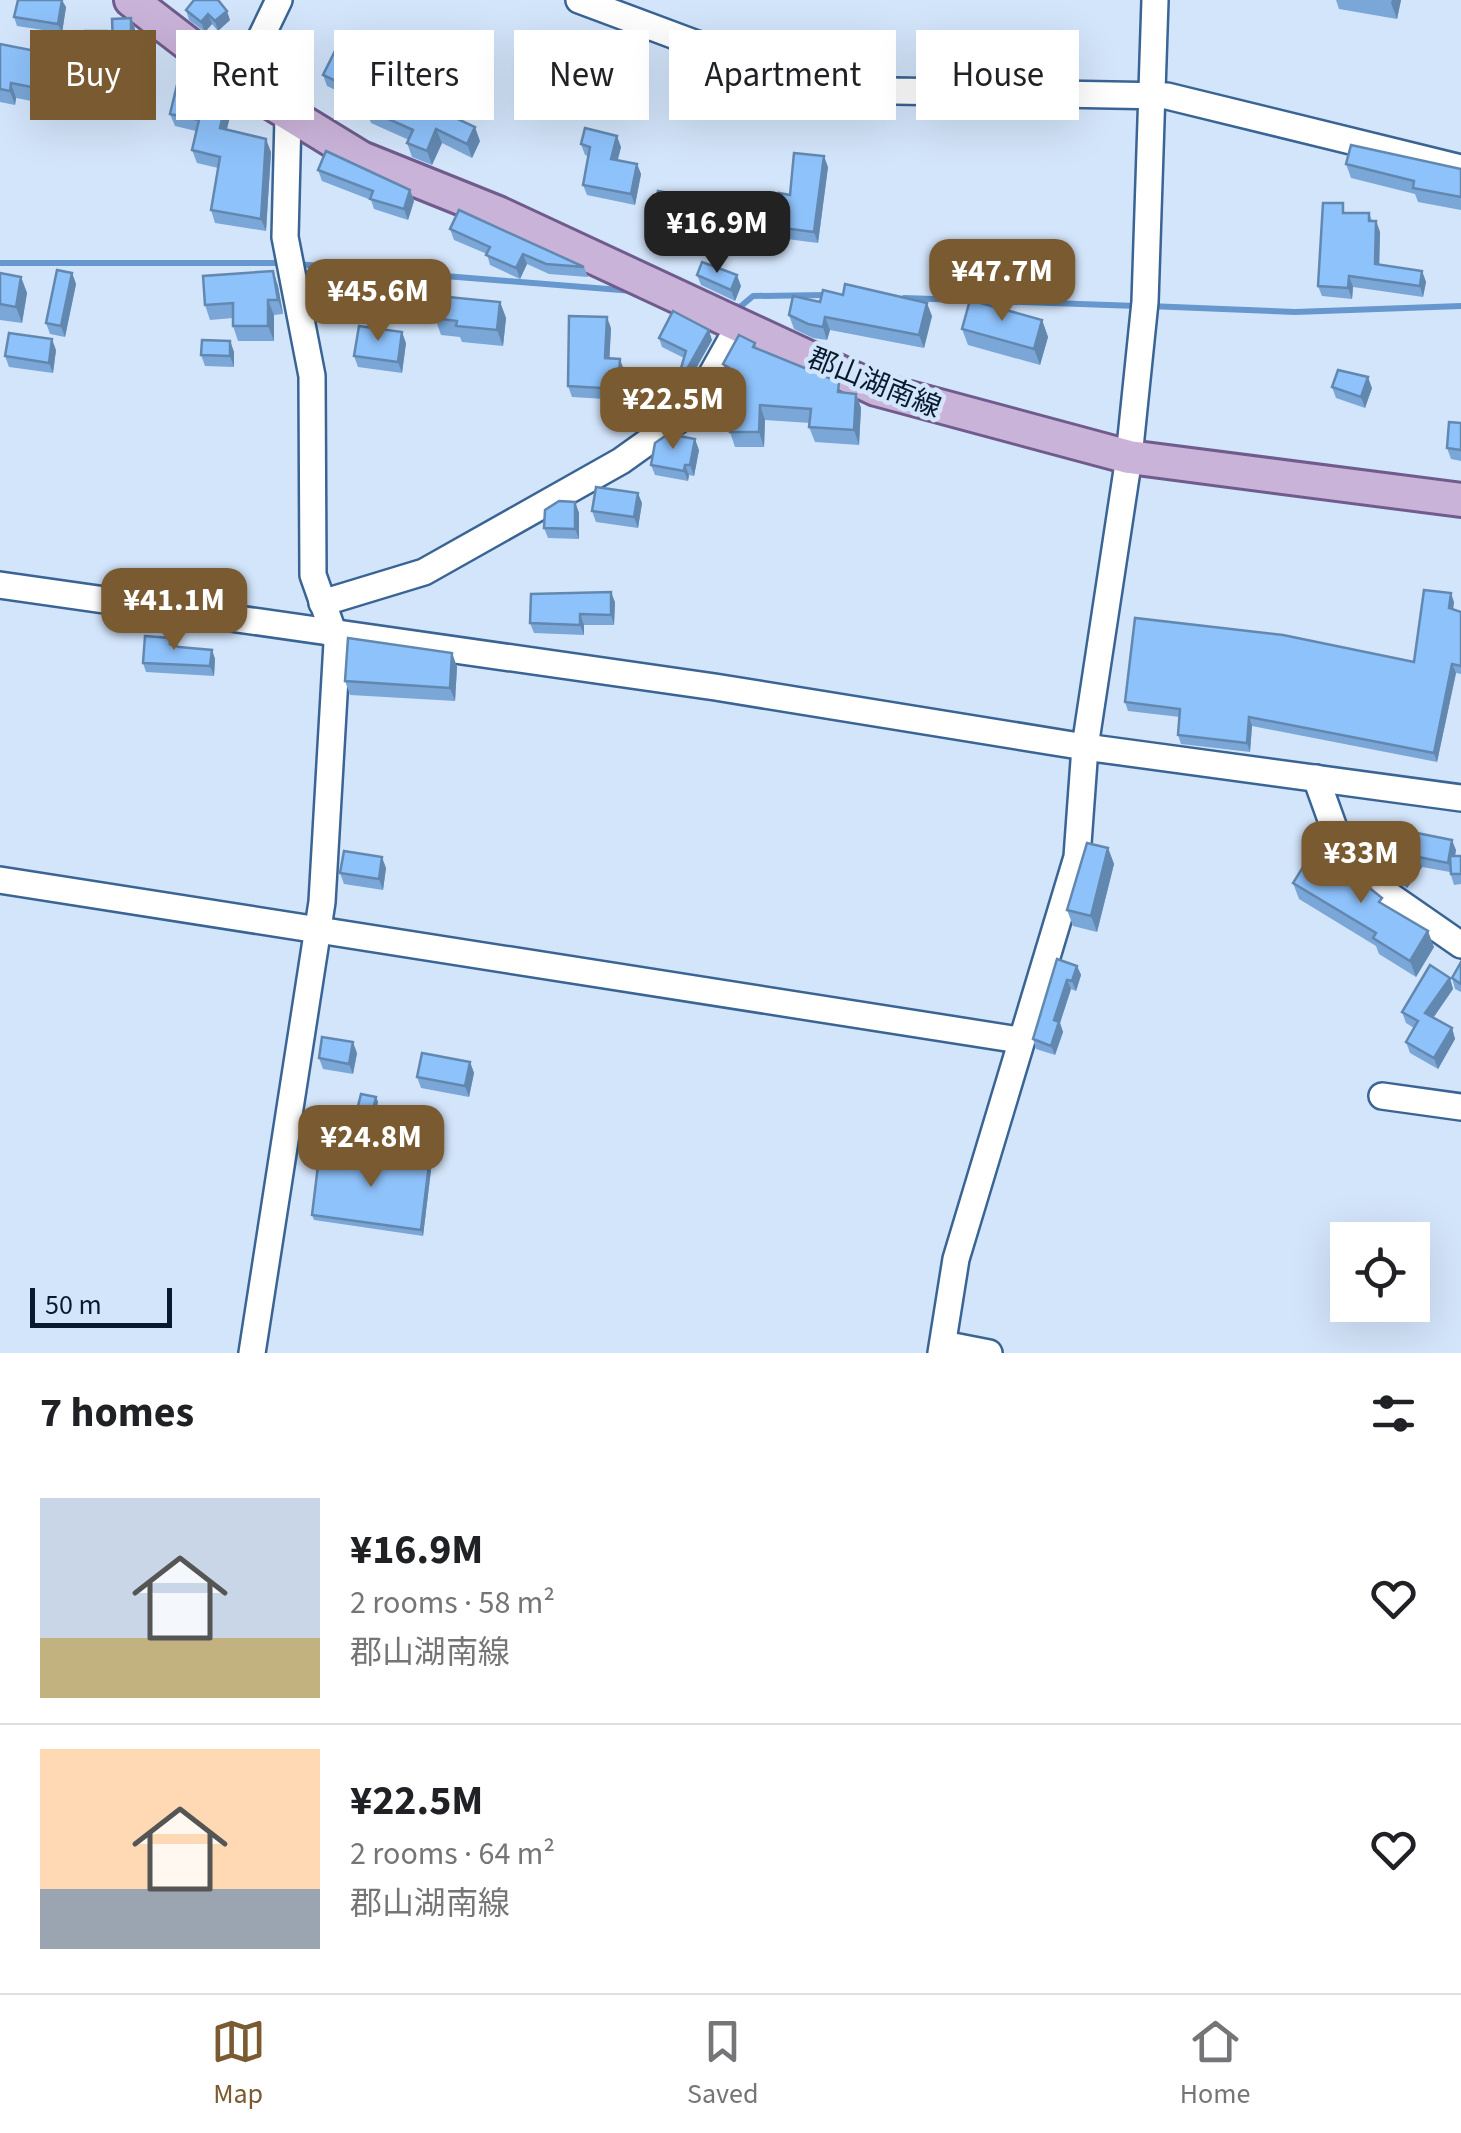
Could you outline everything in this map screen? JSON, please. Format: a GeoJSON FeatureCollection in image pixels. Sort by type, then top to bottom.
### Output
{"type":"FeatureCollection","features":[{"type":"Feature","properties":{"kind":"main road","name":"郡山湖南線"},"geometry":{"type":"LineString","coordinates":[[131,0],[176,35]]}},
{"type":"Feature","properties":{"kind":"main road","name":"郡山湖南線"},"geometry":{"type":"LineString","coordinates":[[295,120],[361,158],[498,213],[876,390],[1129,457],[1461,500]]}},
{"type":"Feature","properties":{"kind":"street"},"geometry":{"type":"LineString","coordinates":[[265,30],[280,0]]}},
{"type":"Feature","properties":{"kind":"street"},"geometry":{"type":"LineString","coordinates":[[578,0],[696,44],[843,84],[895,91],[1152,96],[1461,168]]}},
{"type":"Feature","properties":{"kind":"street"},"geometry":{"type":"LineString","coordinates":[[989,1353],[942,1349],[956,1259],[1077,857],[1085,747],[1129,457],[1145,302],[1155,0]]}},
{"type":"Feature","properties":{"kind":"street"},"geometry":{"type":"LineString","coordinates":[[252,1353],[317,928],[335,632],[322,603],[312,560],[312,376],[285,237],[288,120]]}},
{"type":"Feature","properties":{"kind":"street"},"geometry":{"type":"LineString","coordinates":[[322,603],[424,572],[620,461],[691,411],[740,324]]}},
{"type":"Feature","properties":{"kind":"street"},"geometry":{"type":"LineString","coordinates":[[0,585],[1085,747],[1461,798]]}},
{"type":"Feature","properties":{"kind":"street"},"geometry":{"type":"LineString","coordinates":[[1316,778],[1338,839],[1363,876],[1461,945]]}},
{"type":"Feature","properties":{"kind":"street"},"geometry":{"type":"LineString","coordinates":[[0,880],[1019,1040]]}},
{"type":"Feature","properties":{"kind":"street"},"geometry":{"type":"LineString","coordinates":[[1382,1096],[1461,1107]]}},
{"type":"Feature","properties":{"kind":"building"},"geometry":{"type":"Polygon","coordinates":[[[18,0],[62,0],[58,24],[14,17],[18,0]]]}},
{"type":"Feature","properties":{"kind":"building"},"geometry":{"type":"Polygon","coordinates":[[[194,0],[218,0],[227,11],[215,21],[208,14],[201,22],[186,10],[194,0]]]}},
{"type":"Feature","properties":{"kind":"building"},"geometry":{"type":"Polygon","coordinates":[[[131,18],[131,30],[112,30],[112,19],[131,18]]]}},
{"type":"Feature","properties":{"kind":"building"},"geometry":{"type":"Polygon","coordinates":[[[0,44],[30,50],[30,87],[11,83],[10,91],[0,89],[0,44]]]}},
{"type":"Feature","properties":{"kind":"building"},"geometry":{"type":"Polygon","coordinates":[[[334,53],[334,80],[323,75],[334,53]]]}},
{"type":"Feature","properties":{"kind":"building"},"geometry":{"type":"Polygon","coordinates":[[[176,89],[176,115],[170,114],[176,89]]]}},
{"type":"Feature","properties":{"kind":"building"},"geometry":{"type":"Polygon","coordinates":[[[199,120],[222,120],[220,128],[266,139],[261,219],[211,210],[220,157],[192,150],[199,120]]]}},
{"type":"Feature","properties":{"kind":"building"},"geometry":{"type":"Polygon","coordinates":[[[391,120],[460,120],[475,127],[467,144],[436,129],[427,151],[407,143],[413,130],[391,120]]]}},
{"type":"Feature","properties":{"kind":"building"},"geometry":{"type":"Polygon","coordinates":[[[585,128],[617,136],[611,159],[637,164],[631,194],[583,185],[590,147],[581,144],[585,128]]]}},
{"type":"Feature","properties":{"kind":"building"},"geometry":{"type":"Polygon","coordinates":[[[1351,145],[1461,169],[1461,197],[1413,188],[1414,181],[1346,164],[1351,145]]]}},
{"type":"Feature","properties":{"kind":"building"},"geometry":{"type":"Polygon","coordinates":[[[326,151],[410,190],[404,209],[370,199],[373,191],[318,170],[326,151]]]}},
{"type":"Feature","properties":{"kind":"building"},"geometry":{"type":"Polygon","coordinates":[[[794,153],[824,156],[814,232],[775,227],[779,193],[790,195],[794,153]]]}},
{"type":"Feature","properties":{"kind":"building"},"geometry":{"type":"Polygon","coordinates":[[[658,191],[742,207],[738,231],[654,223],[658,191]]]}},
{"type":"Feature","properties":{"kind":"building"},"geometry":{"type":"Polygon","coordinates":[[[1323,203],[1343,203],[1343,213],[1369,213],[1369,221],[1376,221],[1375,264],[1422,271],[1420,286],[1349,276],[1348,288],[1318,286],[1323,203]]]}},
{"type":"Feature","properties":{"kind":"building"},"geometry":{"type":"Polygon","coordinates":[[[459,210],[584,267],[546,264],[523,254],[516,268],[486,255],[490,247],[450,229],[459,210]]]}},
{"type":"Feature","properties":{"kind":"building"},"geometry":{"type":"Polygon","coordinates":[[[702,262],[737,275],[731,290],[697,275],[702,262]]]}},
{"type":"Feature","properties":{"kind":"building"},"geometry":{"type":"Polygon","coordinates":[[[57,270],[72,273],[61,326],[46,323],[57,270]]]}},
{"type":"Feature","properties":{"kind":"building"},"geometry":{"type":"Polygon","coordinates":[[[273,271],[278,300],[268,300],[268,326],[233,326],[233,303],[205,305],[203,276],[273,271]]]}},
{"type":"Feature","properties":{"kind":"building"},"geometry":{"type":"Polygon","coordinates":[[[0,273],[21,277],[16,307],[0,304],[0,273]]]}},
{"type":"Feature","properties":{"kind":"building"},"geometry":{"type":"Polygon","coordinates":[[[845,284],[927,303],[919,335],[825,317],[823,327],[789,315],[793,296],[820,302],[823,290],[843,295],[845,284]]]}},
{"type":"Feature","properties":{"kind":"building"},"geometry":{"type":"Polygon","coordinates":[[[438,296],[500,302],[497,330],[456,326],[457,321],[435,318],[438,296]]]}},
{"type":"Feature","properties":{"kind":"building"},"geometry":{"type":"Polygon","coordinates":[[[970,300],[1042,320],[1034,349],[962,329],[970,300]]]}},
{"type":"Feature","properties":{"kind":"building"},"geometry":{"type":"Polygon","coordinates":[[[673,311],[709,330],[683,376],[679,375],[686,351],[659,338],[673,311]]]}},
{"type":"Feature","properties":{"kind":"building"},"geometry":{"type":"Polygon","coordinates":[[[569,316],[607,317],[605,358],[620,359],[618,389],[568,386],[569,316]]]}},
{"type":"Feature","properties":{"kind":"building"},"geometry":{"type":"Polygon","coordinates":[[[359,326],[402,332],[398,362],[354,356],[359,326]]]}},
{"type":"Feature","properties":{"kind":"building"},"geometry":{"type":"Polygon","coordinates":[[[9,333],[52,339],[49,363],[5,356],[9,333]]]}},
{"type":"Feature","properties":{"kind":"building"},"geometry":{"type":"Polygon","coordinates":[[[739,335],[755,343],[753,347],[839,382],[838,392],[856,394],[854,430],[809,427],[811,409],[760,405],[759,432],[730,432],[731,369],[723,364],[739,335]]]}},
{"type":"Feature","properties":{"kind":"building"},"geometry":{"type":"Polygon","coordinates":[[[202,340],[230,341],[230,356],[201,355],[202,340]]]}},
{"type":"Feature","properties":{"kind":"building"},"geometry":{"type":"Polygon","coordinates":[[[1338,370],[1368,377],[1361,397],[1332,387],[1338,370]]]}},
{"type":"Feature","properties":{"kind":"building"},"geometry":{"type":"Polygon","coordinates":[[[1449,422],[1461,423],[1461,450],[1447,448],[1449,422]]]}},
{"type":"Feature","properties":{"kind":"building"},"geometry":{"type":"Polygon","coordinates":[[[668,434],[695,439],[690,465],[685,465],[684,471],[651,465],[655,443],[668,434]]]}},
{"type":"Feature","properties":{"kind":"building"},"geometry":{"type":"Polygon","coordinates":[[[596,487],[638,493],[634,517],[592,511],[596,487]]]}},
{"type":"Feature","properties":{"kind":"building"},"geometry":{"type":"Polygon","coordinates":[[[559,501],[575,502],[575,529],[544,528],[545,510],[559,501]]]}},
{"type":"Feature","properties":{"kind":"building"},"geometry":{"type":"Polygon","coordinates":[[[1424,590],[1451,593],[1449,608],[1461,612],[1461,666],[1452,664],[1434,753],[1249,717],[1247,743],[1178,735],[1180,709],[1125,702],[1135,618],[1283,635],[1414,662],[1424,590]]]}},
{"type":"Feature","properties":{"kind":"building"},"geometry":{"type":"Polygon","coordinates":[[[611,592],[611,615],[580,614],[580,625],[530,623],[531,594],[611,592]]]}},
{"type":"Feature","properties":{"kind":"building"},"geometry":{"type":"Polygon","coordinates":[[[145,636],[170,638],[170,644],[179,647],[212,650],[210,666],[143,663],[145,636]]]}},
{"type":"Feature","properties":{"kind":"building"},"geometry":{"type":"Polygon","coordinates":[[[348,638],[452,653],[450,688],[345,681],[348,638]]]}},
{"type":"Feature","properties":{"kind":"building"},"geometry":{"type":"Polygon","coordinates":[[[1402,830],[1452,840],[1448,863],[1418,857],[1404,878],[1388,867],[1398,852],[1402,830]]]}},
{"type":"Feature","properties":{"kind":"building"},"geometry":{"type":"Polygon","coordinates":[[[1087,843],[1108,848],[1091,916],[1067,910],[1087,843]]]}},
{"type":"Feature","properties":{"kind":"building"},"geometry":{"type":"Polygon","coordinates":[[[344,851],[382,857],[379,879],[340,873],[344,851]]]}},
{"type":"Feature","properties":{"kind":"building"},"geometry":{"type":"Polygon","coordinates":[[[1310,856],[1330,868],[1335,860],[1382,898],[1379,902],[1428,931],[1410,961],[1373,938],[1376,933],[1293,883],[1310,856]]]}},
{"type":"Feature","properties":{"kind":"building"},"geometry":{"type":"Polygon","coordinates":[[[1450,856],[1461,856],[1461,874],[1451,874],[1450,856]]]}},
{"type":"Feature","properties":{"kind":"building"},"geometry":{"type":"Polygon","coordinates":[[[1057,959],[1077,966],[1072,981],[1067,980],[1054,1020],[1059,1022],[1051,1046],[1033,1039],[1057,959]]]}},
{"type":"Feature","properties":{"kind":"building"},"geometry":{"type":"Polygon","coordinates":[[[1461,962],[1461,984],[1452,978],[1461,962]]]}},
{"type":"Feature","properties":{"kind":"building"},"geometry":{"type":"Polygon","coordinates":[[[1430,965],[1450,978],[1425,1013],[1452,1028],[1434,1058],[1406,1042],[1418,1021],[1402,1012],[1430,965]]]}},
{"type":"Feature","properties":{"kind":"building"},"geometry":{"type":"Polygon","coordinates":[[[322,1037],[353,1042],[349,1064],[319,1058],[322,1037]]]}},
{"type":"Feature","properties":{"kind":"building"},"geometry":{"type":"Polygon","coordinates":[[[422,1053],[470,1062],[465,1086],[417,1077],[422,1053]]]}},
{"type":"Feature","properties":{"kind":"building"},"geometry":{"type":"Polygon","coordinates":[[[361,1094],[376,1097],[372,1114],[357,1110],[361,1094]]]}},
{"type":"Feature","properties":{"kind":"building"},"geometry":{"type":"Polygon","coordinates":[[[320,1149],[429,1164],[421,1230],[312,1215],[320,1149]]]}},
{"type":"Feature","properties":{"kind":"waterway"},"geometry":{"type":"LineString","coordinates":[[0,263],[284,263]]}},
{"type":"Feature","properties":{"kind":"waterway"},"geometry":{"type":"LineString","coordinates":[[296,264],[633,291]]}},
{"type":"Feature","properties":{"kind":"waterway"},"geometry":{"type":"LineString","coordinates":[[734,306],[740,307],[753,296],[827,295]]}},
{"type":"Feature","properties":{"kind":"waterway"},"geometry":{"type":"LineString","coordinates":[[904,298],[1137,306]]}},
{"type":"Feature","properties":{"kind":"waterway"},"geometry":{"type":"LineString","coordinates":[[1149,306],[1295,312],[1461,306]]}}]}
